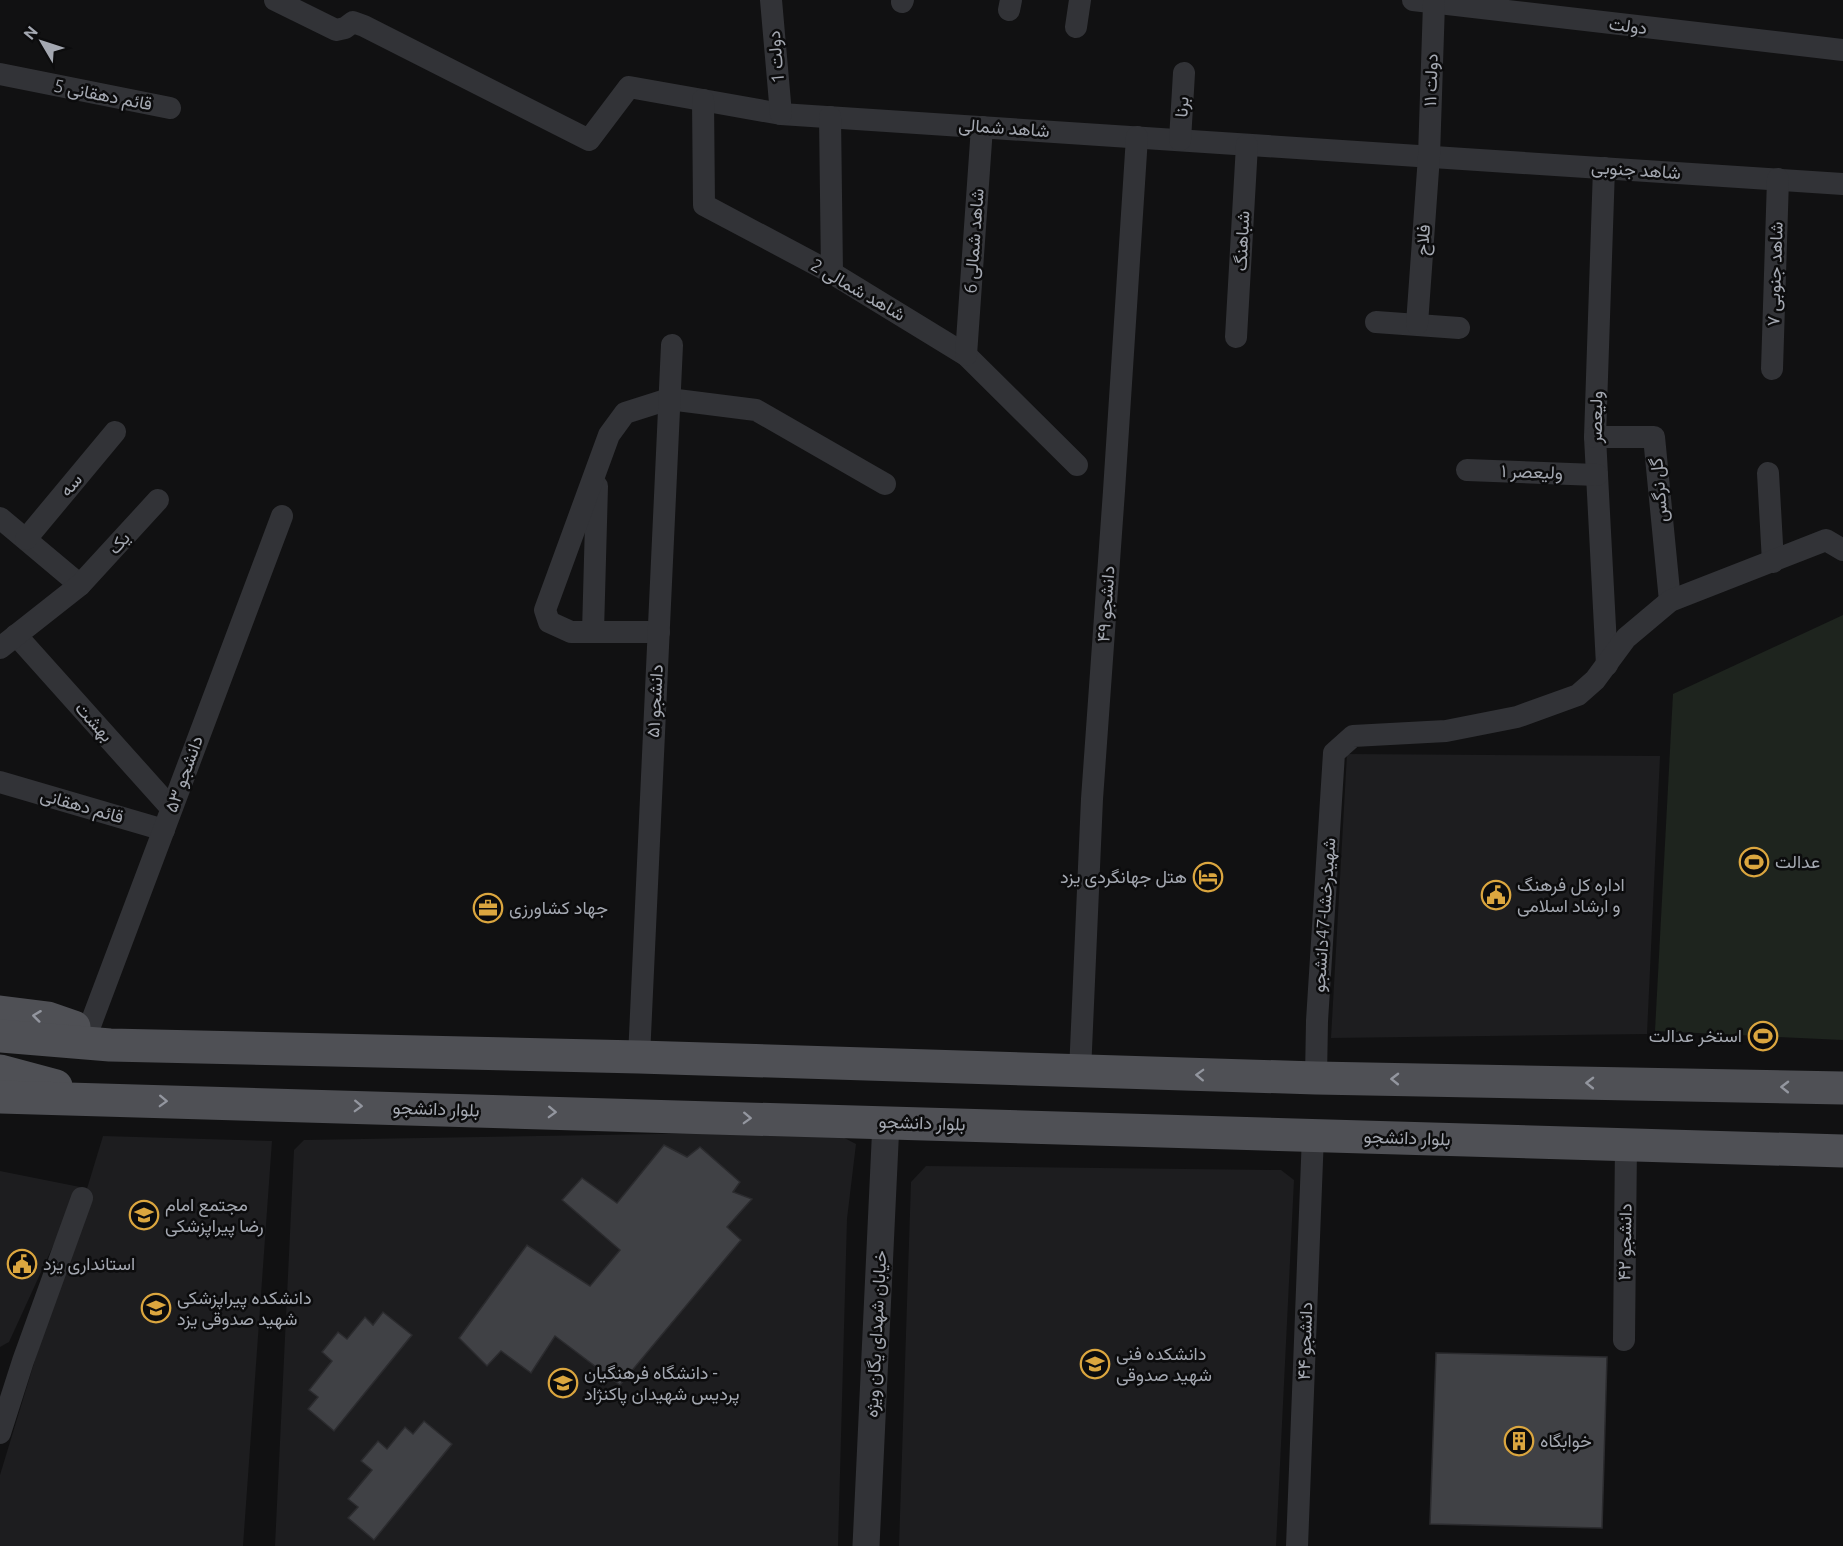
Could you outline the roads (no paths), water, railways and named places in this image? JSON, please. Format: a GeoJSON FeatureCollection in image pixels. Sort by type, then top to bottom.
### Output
{"type":"FeatureCollection","features":[{"type":"Feature","properties":{"kind":"main road"},"geometry":{"type":"LineString","coordinates":[[0,1012],[48,1018],[99,1038]]}},
{"type":"Feature","properties":{"kind":"main road"},"geometry":{"type":"LineString","coordinates":[[0,1036],[1080,1072],[1843,1088]]}},
{"type":"Feature","properties":{"kind":"main road"},"geometry":{"type":"LineString","coordinates":[[0,1071],[104,1099]]}},
{"type":"Feature","properties":{"kind":"main road","name":"بلوار دانشجو"},"geometry":{"type":"LineString","coordinates":[[0,1097],[1843,1151]]}},
{"type":"Feature","properties":{"kind":"street","name":"دولت 1"},"geometry":{"type":"LineString","coordinates":[[771,0],[781,114]]}},
{"type":"Feature","properties":{"kind":"street"},"geometry":{"type":"LineString","coordinates":[[1076,27],[1080,0]]}},
{"type":"Feature","properties":{"kind":"street","name":"دولت"},"geometry":{"type":"LineString","coordinates":[[1423,2],[1517,7],[1843,51]]}},
{"type":"Feature","properties":{"kind":"street","name":"دولت ۱۱"},"geometry":{"type":"LineString","coordinates":[[1423,2],[1429,156]]}},
{"type":"Feature","properties":{"kind":"street","name":"شاهد شمالی"},"geometry":{"type":"LineString","coordinates":[[282,4],[336,30],[345,28],[354,22],[364,26],[589,140],[629,87],[781,114],[1429,156]]}},
{"type":"Feature","properties":{"kind":"street","name":"برنا"},"geometry":{"type":"LineString","coordinates":[[1180,140],[1184,73]]}},
{"type":"Feature","properties":{"kind":"street","name":"قائم دهقانی 5"},"geometry":{"type":"LineString","coordinates":[[0,74],[170,108]]}},
{"type":"Feature","properties":{"kind":"street","name":"شاهد شمالی 2"},"geometry":{"type":"LineString","coordinates":[[703,100],[704,206],[832,273],[966,355],[1077,465]]}},
{"type":"Feature","properties":{"kind":"street"},"geometry":{"type":"LineString","coordinates":[[830,117],[832,273]]}},
{"type":"Feature","properties":{"kind":"street","name":"شاهد شمالی 6"},"geometry":{"type":"LineString","coordinates":[[966,355],[982,127]]}},
{"type":"Feature","properties":{"kind":"street","name":"دانشجو ۴۹"},"geometry":{"type":"LineString","coordinates":[[1080,1072],[1092,799],[1137,137]]}},
{"type":"Feature","properties":{"kind":"street","name":"شباهنگ"},"geometry":{"type":"LineString","coordinates":[[1236,338],[1247,144]]}},
{"type":"Feature","properties":{"kind":"street","name":"شاهد جنوبی"},"geometry":{"type":"LineString","coordinates":[[1429,156],[1843,184]]}},
{"type":"Feature","properties":{"kind":"street","name":"فلاح"},"geometry":{"type":"LineString","coordinates":[[1417,324],[1429,156]]}},
{"type":"Feature","properties":{"kind":"street","name":"ولیعصر"},"geometry":{"type":"LineString","coordinates":[[1604,168],[1595,437],[1607,665]]}},
{"type":"Feature","properties":{"kind":"street","name":"شاهد جنوبی ۷"},"geometry":{"type":"LineString","coordinates":[[1772,369],[1778,179]]}},
{"type":"Feature","properties":{"kind":"street"},"geometry":{"type":"LineString","coordinates":[[1376,322],[1459,328]]}},
{"type":"Feature","properties":{"kind":"street","name":"دانشجو ۵۱"},"geometry":{"type":"LineString","coordinates":[[639,1057],[672,345]]}},
{"type":"Feature","properties":{"kind":"street"},"geometry":{"type":"LineString","coordinates":[[659,632],[571,632],[549,622],[545,610],[609,435],[625,413],[669,399],[756,410],[885,484]]}},
{"type":"Feature","properties":{"kind":"street","name":"سه"},"geometry":{"type":"LineString","coordinates":[[26,539],[115,432]]}},
{"type":"Feature","properties":{"kind":"street","name":"گل نرگس"},"geometry":{"type":"LineString","coordinates":[[1595,437],[1654,437],[1670,601]]}},
{"type":"Feature","properties":{"kind":"street"},"geometry":{"type":"LineString","coordinates":[[593,632],[598,466]]}},
{"type":"Feature","properties":{"kind":"street","name":"ولیعصر ۱"},"geometry":{"type":"LineString","coordinates":[[1467,470],[1597,475]]}},
{"type":"Feature","properties":{"kind":"street"},"geometry":{"type":"LineString","coordinates":[[1768,473],[1773,562]]}},
{"type":"Feature","properties":{"kind":"street","name":"یک"},"geometry":{"type":"LineString","coordinates":[[8,641],[80,585],[158,500]]}},
{"type":"Feature","properties":{"kind":"street","name":"دانشجو ۵۳"},"geometry":{"type":"LineString","coordinates":[[99,1038],[168,819],[282,516]]}},
{"type":"Feature","properties":{"kind":"street"},"geometry":{"type":"LineString","coordinates":[[0,518],[80,585]]}},
{"type":"Feature","properties":{"kind":"street"},"geometry":{"type":"LineString","coordinates":[[1607,665],[1626,638],[1670,601],[1773,562],[1834,545]]}},
{"type":"Feature","properties":{"kind":"street","name":"بهشت"},"geometry":{"type":"LineString","coordinates":[[8,641],[168,819]]}},
{"type":"Feature","properties":{"kind":"street","name":"شهیدرخشا-47دانشجو"},"geometry":{"type":"LineString","coordinates":[[1316,1078],[1317,1021],[1334,753],[1353,736],[1446,730],[1517,717],[1578,695],[1607,665]]}},
{"type":"Feature","properties":{"kind":"street","name":"قائم دهقانی"},"geometry":{"type":"LineString","coordinates":[[0,782],[168,819]]}},
{"type":"Feature","properties":{"kind":"street","name":"خیابان شهدای یگان ویژه"},"geometry":{"type":"LineString","coordinates":[[866,1546],[886,1122]]}},
{"type":"Feature","properties":{"kind":"street","name":"دانشجو ۴۴"},"geometry":{"type":"LineString","coordinates":[[1297,1546],[1313,1135]]}},
{"type":"Feature","properties":{"kind":"street","name":"دانشجو ۴۲"},"geometry":{"type":"LineString","coordinates":[[1624,1340],[1626,1144]]}},
{"type":"Feature","properties":{"kind":"street"},"geometry":{"type":"LineString","coordinates":[[0,1433],[23,1360],[82,1198]]}},
{"type":"Feature","properties":{"kind":"place","name":"عدالت"},"geometry":{"type":"Point","coordinates":[1754,862]}},
{"type":"Feature","properties":{"kind":"place","name":"هتل جهانگردی یزد"},"geometry":{"type":"Point","coordinates":[1208,877]}},
{"type":"Feature","properties":{"kind":"place","name":"اداره کل فرهنگ و ارشاد اسلامی"},"geometry":{"type":"Point","coordinates":[1496,895]}},
{"type":"Feature","properties":{"kind":"place","name":"جهاد کشاورزی"},"geometry":{"type":"Point","coordinates":[488,908]}},
{"type":"Feature","properties":{"kind":"place","name":"استخر عدالت"},"geometry":{"type":"Point","coordinates":[1763,1036]}},
{"type":"Feature","properties":{"kind":"place","name":"مجتمع امام رضا پیراپزشکی"},"geometry":{"type":"Point","coordinates":[144,1215]}},
{"type":"Feature","properties":{"kind":"place","name":"استانداری یزد"},"geometry":{"type":"Point","coordinates":[22,1264]}},
{"type":"Feature","properties":{"kind":"place","name":"دانشکده پیراپزشکی شهید صدوقی یزد"},"geometry":{"type":"Point","coordinates":[156,1308]}},
{"type":"Feature","properties":{"kind":"place","name":"دانشکده فنی شهید صدوقی"},"geometry":{"type":"Point","coordinates":[1095,1364]}},
{"type":"Feature","properties":{"kind":"place","name":"دانشگاه فرهنگیان - پردیس شهیدان پاکنژاد"},"geometry":{"type":"Point","coordinates":[563,1383]}},
{"type":"Feature","properties":{"kind":"place","name":"خوابگاه"},"geometry":{"type":"Point","coordinates":[1519,1441]}}]}
